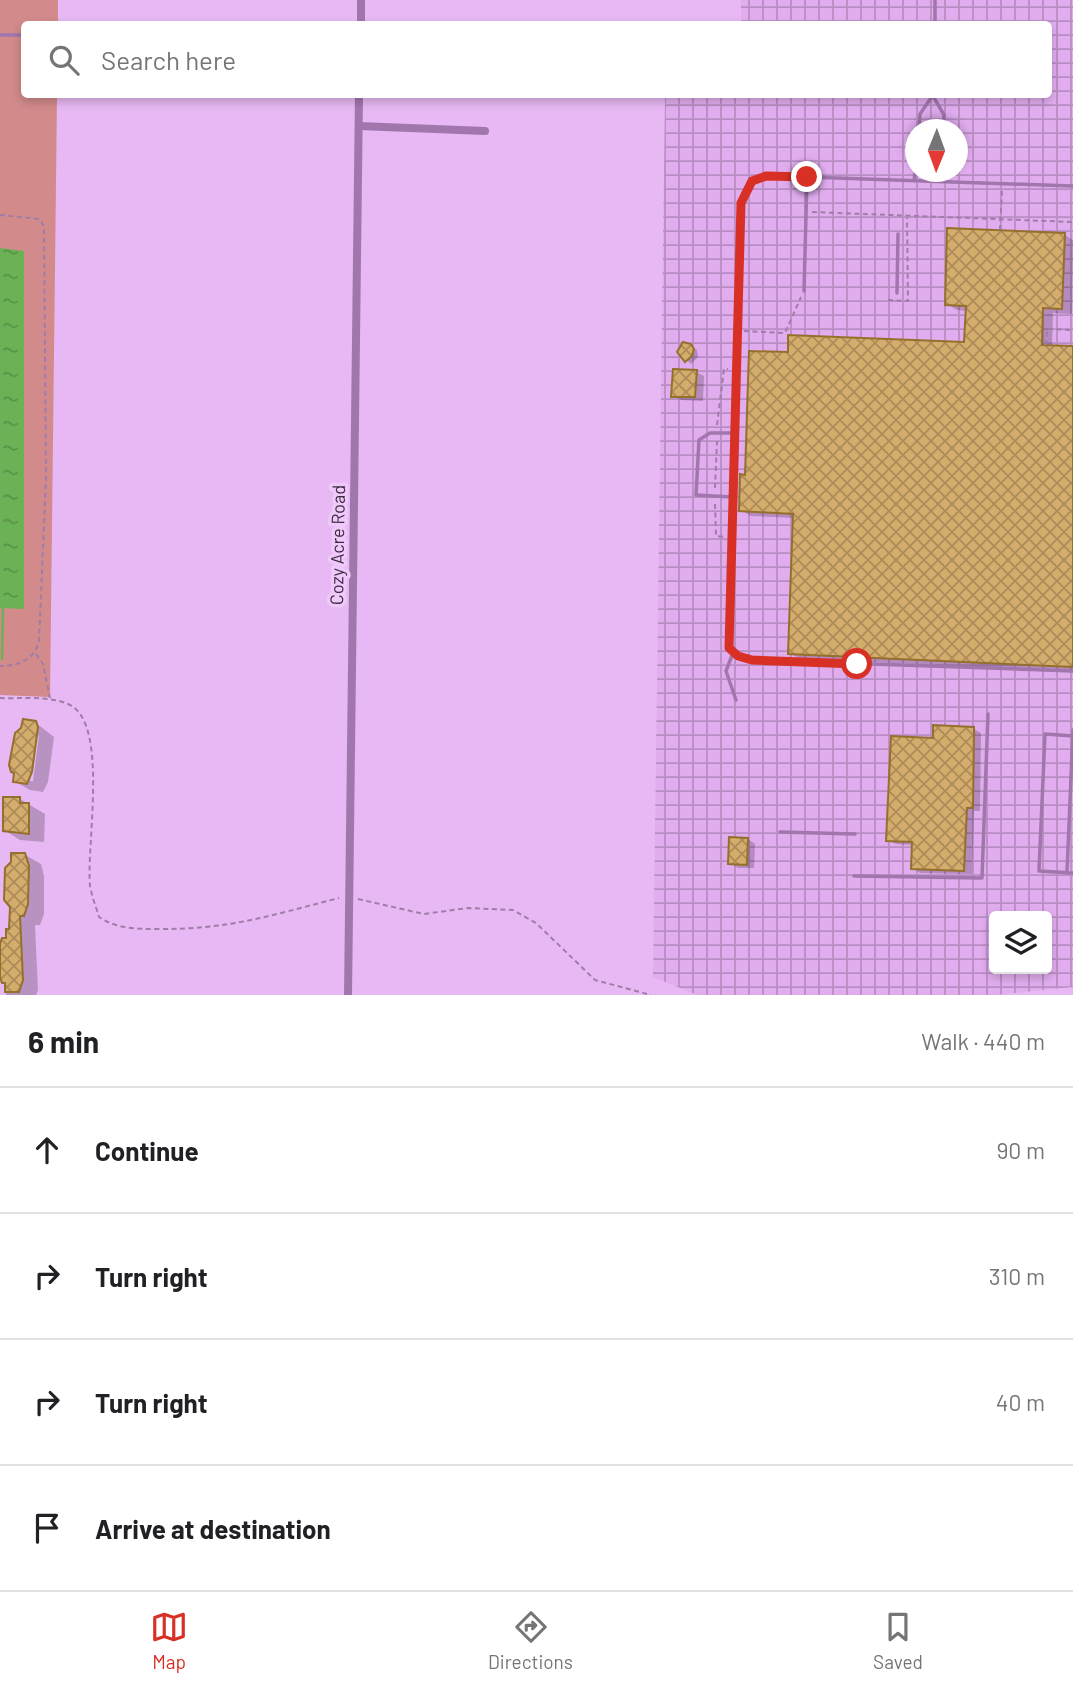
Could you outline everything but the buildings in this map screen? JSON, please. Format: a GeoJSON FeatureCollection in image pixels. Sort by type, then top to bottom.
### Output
{"type":"FeatureCollection","features":[{"type":"Feature","properties":{"kind":"street"},"geometry":{"type":"LineString","coordinates":[[360,21],[361,0]]}},
{"type":"Feature","properties":{"kind":"street","name":"Cozy Acre Road"},"geometry":{"type":"LineString","coordinates":[[348,995],[359,98]]}},
{"type":"Feature","properties":{"kind":"street"},"geometry":{"type":"LineString","coordinates":[[359,126],[485,131]]}},
{"type":"Feature","properties":{"kind":"lane"},"geometry":{"type":"LineString","coordinates":[[934,21],[935,0]]}},
{"type":"Feature","properties":{"kind":"lane"},"geometry":{"type":"LineString","coordinates":[[0,35],[21,35]]}},
{"type":"Feature","properties":{"kind":"lane"},"geometry":{"type":"LineString","coordinates":[[920,119],[931,98]]}},
{"type":"Feature","properties":{"kind":"lane"},"geometry":{"type":"LineString","coordinates":[[935,98],[944,119]]}},
{"type":"Feature","properties":{"kind":"lane"},"geometry":{"type":"LineString","coordinates":[[905,181],[766,176],[752,181],[745,190],[738,234],[735,433],[727,634],[729,648],[733,653],[752,660],[1073,671]]}},
{"type":"Feature","properties":{"kind":"lane"},"geometry":{"type":"LineString","coordinates":[[804,290],[807,177]]}},
{"type":"Feature","properties":{"kind":"lane"},"geometry":{"type":"LineString","coordinates":[[961,182],[1073,186]]}},
{"type":"Feature","properties":{"kind":"lane"},"geometry":{"type":"LineString","coordinates":[[897,293],[898,234]]}},
{"type":"Feature","properties":{"kind":"lane"},"geometry":{"type":"LineString","coordinates":[[732,497],[696,495],[699,439],[702,435],[735,433]]}},
{"type":"Feature","properties":{"kind":"lane"},"geometry":{"type":"LineString","coordinates":[[733,653],[726,671],[736,700]]}},
{"type":"Feature","properties":{"kind":"lane"},"geometry":{"type":"LineString","coordinates":[[854,876],[982,878],[988,714]]}},
{"type":"Feature","properties":{"kind":"lane"},"geometry":{"type":"LineString","coordinates":[[1067,872],[1073,734],[1045,734],[1039,871],[1073,873]]}},
{"type":"Feature","properties":{"kind":"lane"},"geometry":{"type":"LineString","coordinates":[[780,832],[855,834]]}},
{"type":"Feature","properties":{"kind":"path"},"geometry":{"type":"LineString","coordinates":[[1000,230],[1002,184]]}},
{"type":"Feature","properties":{"kind":"path"},"geometry":{"type":"LineString","coordinates":[[806,212],[1073,222]]}},
{"type":"Feature","properties":{"kind":"path"},"geometry":{"type":"LineString","coordinates":[[0,215],[39,219],[44,226],[46,477],[40,630],[36,653],[27,660],[0,666]]}},
{"type":"Feature","properties":{"kind":"path"},"geometry":{"type":"LineString","coordinates":[[888,300],[908,302],[907,217]]}},
{"type":"Feature","properties":{"kind":"path"},"geometry":{"type":"LineString","coordinates":[[737,330],[785,333],[799,297],[812,298]]}},
{"type":"Feature","properties":{"kind":"path"},"geometry":{"type":"LineString","coordinates":[[1046,345],[1047,329],[1073,330]]}},
{"type":"Feature","properties":{"kind":"path"},"geometry":{"type":"LineString","coordinates":[[730,537],[716,536],[717,433],[724,369],[736,369]]}},
{"type":"Feature","properties":{"kind":"path"},"geometry":{"type":"LineString","coordinates":[[36,653],[43,664],[50,699]]}},
{"type":"Feature","properties":{"kind":"path"},"geometry":{"type":"LineString","coordinates":[[0,698],[50,699],[68,704],[80,712],[90,738],[90,886],[99,918],[122,928],[192,929],[229,926],[349,896],[424,914],[468,908],[513,910],[536,923],[595,980],[651,995]]}},
{"type":"Feature","properties":{"kind":"shaded area"},"geometry":{"type":"Polygon","coordinates":[[[0,0],[58,0],[58,21],[21,21],[21,98],[57,98],[50,697],[0,695],[0,0]]]}},
{"type":"Feature","properties":{"kind":"shaded area"},"geometry":{"type":"Polygon","coordinates":[[[741,0],[1073,0],[1073,987],[995,995],[697,995],[653,977],[665,98],[1052,98],[1052,21],[741,21],[741,0]]]}},
{"type":"Feature","properties":{"kind":"water"},"geometry":{"type":"Polygon","coordinates":[[[0,248],[24,251],[24,609],[0,608],[0,248]]]}},
{"type":"Feature","properties":{"kind":"waterway"},"geometry":{"type":"LineString","coordinates":[[2,659],[3,606]]}},
{"type":"Feature","properties":{"kind":"route"},"geometry":{"type":"LineString","coordinates":[[807,177],[766,176],[752,181],[745,190],[741,203],[727,634],[729,648],[733,653],[752,660],[857,664]]}}]}
